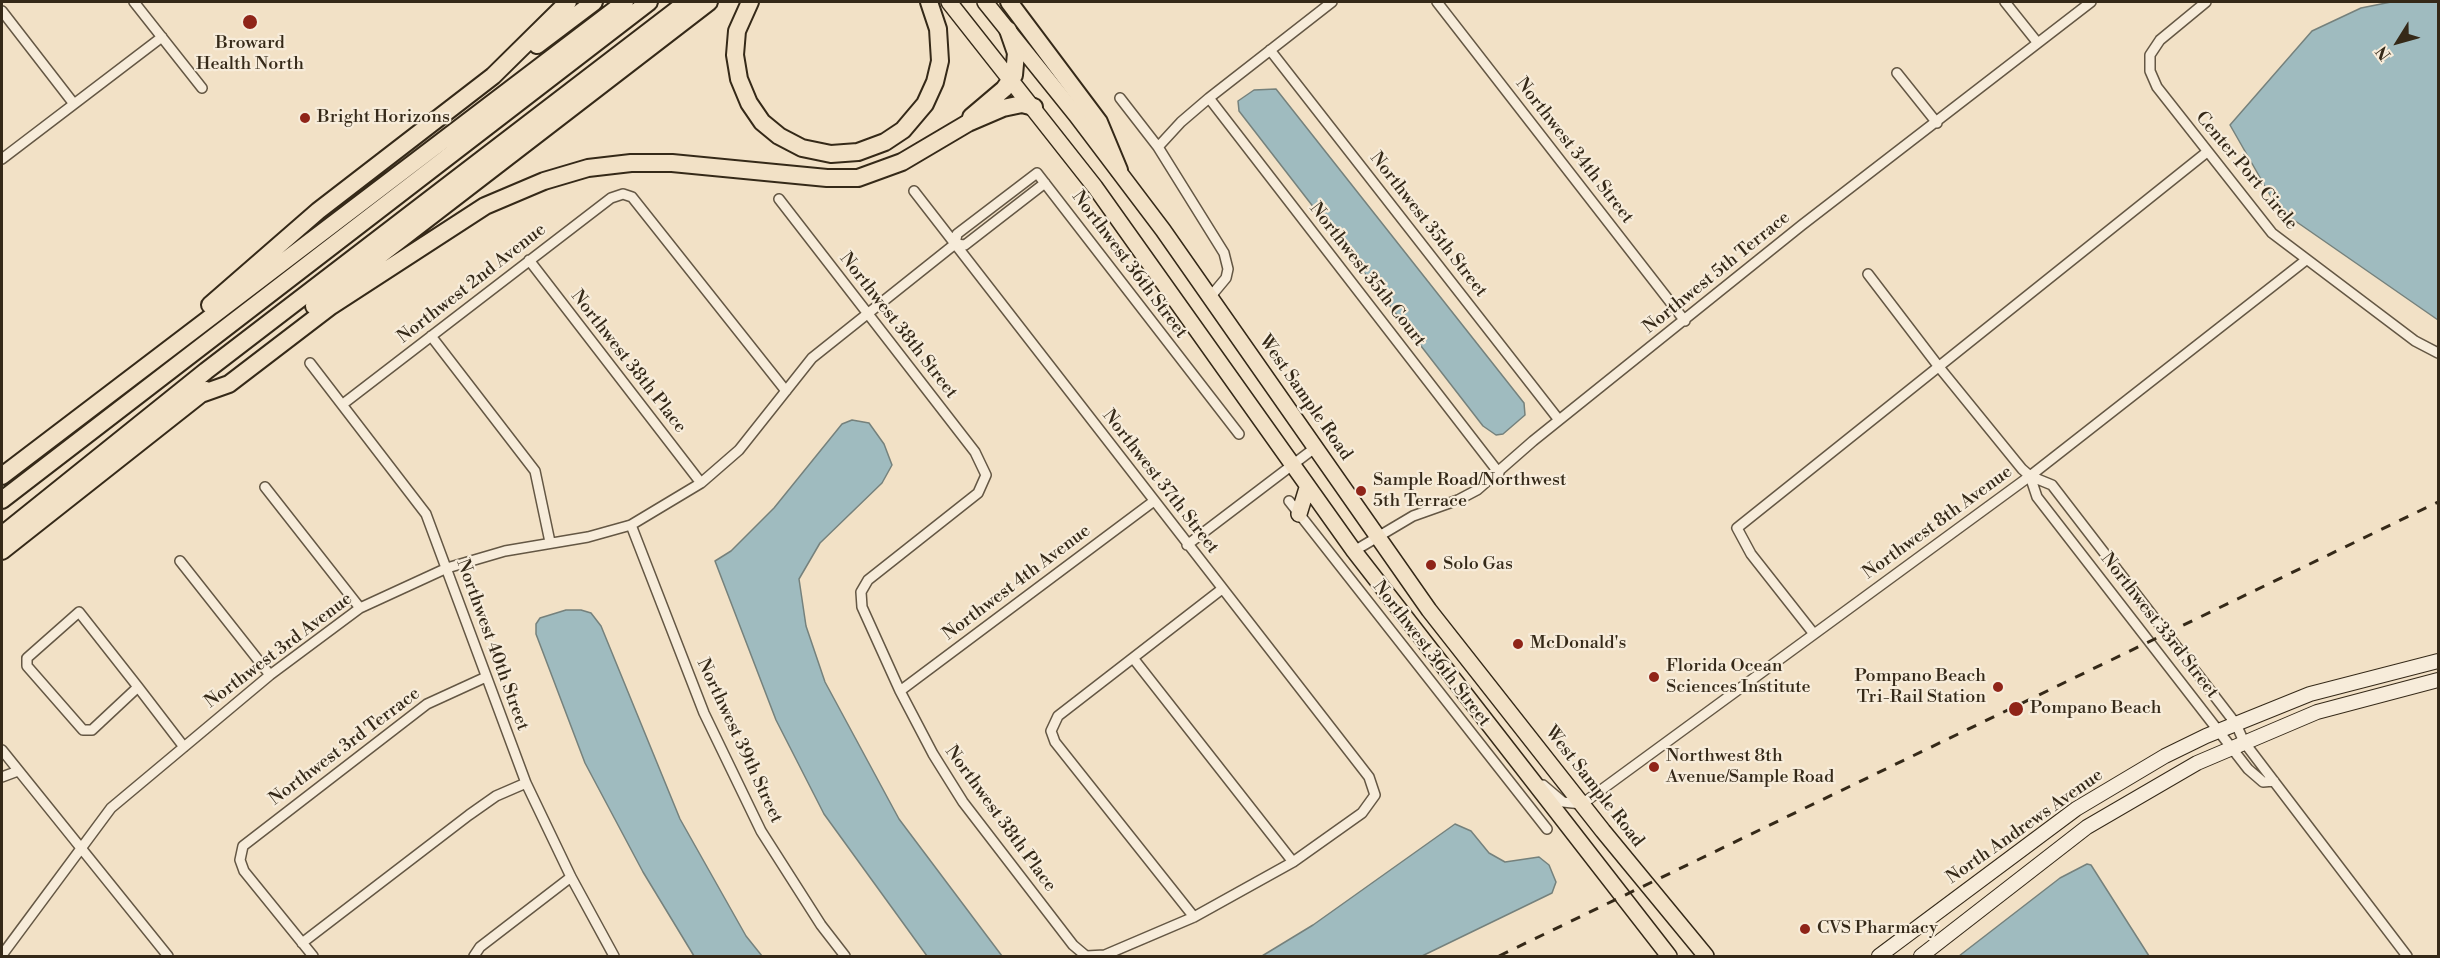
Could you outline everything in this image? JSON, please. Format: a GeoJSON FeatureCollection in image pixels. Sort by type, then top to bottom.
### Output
{"type":"FeatureCollection","features":[{"type":"Feature","properties":{"kind":"highway"},"geometry":{"type":"LineString","coordinates":[[493,76],[568,2]]}},
{"type":"Feature","properties":{"kind":"highway"},"geometry":{"type":"LineString","coordinates":[[135,375],[318,211],[493,76],[594,2]]}},
{"type":"Feature","properties":{"kind":"highway"},"geometry":{"type":"LineString","coordinates":[[2,476],[625,2]]}},
{"type":"Feature","properties":{"kind":"highway"},"geometry":{"type":"LineString","coordinates":[[2,500],[649,2]]}},
{"type":"Feature","properties":{"kind":"highway"},"geometry":{"type":"LineString","coordinates":[[2,524],[206,371],[687,2]]}},
{"type":"Feature","properties":{"kind":"highway"},"geometry":{"type":"LineString","coordinates":[[2,551],[198,395],[709,2]]}},
{"type":"Feature","properties":{"kind":"highway"},"geometry":{"type":"LineString","coordinates":[[750,2],[736,31],[735,55],[739,80],[749,103],[762,122],[779,136],[802,148],[831,154],[858,152],[885,142],[903,130],[925,104],[935,82],[940,60],[938,28],[929,2]]}},
{"type":"Feature","properties":{"kind":"highway"},"geometry":{"type":"LineString","coordinates":[[1009,2],[1099,122],[1119,170]]}},
{"type":"Feature","properties":{"kind":"highway"},"geometry":{"type":"LineString","coordinates":[[968,123],[971,115],[1012,80],[1017,58],[1008,30]]}},
{"type":"Feature","properties":{"kind":"highway"},"geometry":{"type":"LineString","coordinates":[[198,395],[229,384],[331,306],[485,206],[544,181],[588,168],[632,163],[672,164],[827,178],[858,178],[902,162],[968,123],[1010,106],[1022,104],[1034,107]]}},
{"type":"Feature","properties":{"kind":"highway"},"geometry":{"type":"LineString","coordinates":[[2,536],[206,371]]}},
{"type":"Feature","properties":{"kind":"main road"},"geometry":{"type":"LineString","coordinates":[[949,2],[1034,107],[1128,231],[1307,488],[1354,551],[1669,957]]}},
{"type":"Feature","properties":{"kind":"main road","name":"West Sample Road"},"geometry":{"type":"LineString","coordinates":[[985,2],[1119,170],[1210,296],[1429,610],[1706,957]]}},
{"type":"Feature","properties":{"kind":"main road"},"geometry":{"type":"LineString","coordinates":[[1299,514],[1307,488]]}},
{"type":"Feature","properties":{"kind":"street"},"geometry":{"type":"LineString","coordinates":[[134,2],[202,88]]}},
{"type":"Feature","properties":{"kind":"street"},"geometry":{"type":"LineString","coordinates":[[1158,147],[1181,122],[1209,98],[1332,2]]}},
{"type":"Feature","properties":{"kind":"street","name":"Northwest 34th Street"},"geometry":{"type":"LineString","coordinates":[[1437,2],[1684,321]]}},
{"type":"Feature","properties":{"kind":"street"},"geometry":{"type":"LineString","coordinates":[[2006,2],[2037,42]]}},
{"type":"Feature","properties":{"kind":"street","name":"Northwest 5th Terrace"},"geometry":{"type":"LineString","coordinates":[[1354,551],[1413,516],[1468,496],[1802,225],[2091,2]]}},
{"type":"Feature","properties":{"kind":"street","name":"Center Port Circle"},"geometry":{"type":"LineString","coordinates":[[2206,2],[2160,40],[2150,55],[2150,71],[2157,87],[2272,233],[2415,341],[2439,353]]}},
{"type":"Feature","properties":{"kind":"street"},"geometry":{"type":"LineString","coordinates":[[3,15],[74,104]]}},
{"type":"Feature","properties":{"kind":"street"},"geometry":{"type":"LineString","coordinates":[[2,159],[162,37]]}},
{"type":"Feature","properties":{"kind":"street","name":"Northwest 35th Street"},"geometry":{"type":"LineString","coordinates":[[1270,50],[1559,420]]}},
{"type":"Feature","properties":{"kind":"street"},"geometry":{"type":"LineString","coordinates":[[1897,73],[1937,123]]}},
{"type":"Feature","properties":{"kind":"street"},"geometry":{"type":"LineString","coordinates":[[1119,98],[1158,147],[1224,253],[1228,268],[1226,278],[1210,296]]}},
{"type":"Feature","properties":{"kind":"street","name":"Northwest 35th Court"},"geometry":{"type":"LineString","coordinates":[[1209,98],[1498,473]]}},
{"type":"Feature","properties":{"kind":"street"},"geometry":{"type":"LineString","coordinates":[[1814,634],[1751,554],[1737,528],[2207,152]]}},
{"type":"Feature","properties":{"kind":"street","name":"Northwest 36th Street"},"geometry":{"type":"LineString","coordinates":[[1037,173],[1239,434]]}},
{"type":"Feature","properties":{"kind":"street","name":"Northwest 3rd Avenue"},"geometry":{"type":"LineString","coordinates":[[2,955],[111,808],[270,675],[360,608],[447,568],[505,551],[588,537],[631,525],[701,483],[739,450],[812,358],[955,244],[957,234],[1037,173]]}},
{"type":"Feature","properties":{"kind":"street","name":"Northwest 3rd Avenue"},"geometry":{"type":"LineString","coordinates":[[955,244],[965,245],[1045,183]]}},
{"type":"Feature","properties":{"kind":"street","name":"Northwest 37th Street"},"geometry":{"type":"LineString","coordinates":[[914,191],[1369,777],[1375,795],[1362,813],[1293,862]]}},
{"type":"Feature","properties":{"kind":"street","name":"Northwest 2nd Avenue"},"geometry":{"type":"LineString","coordinates":[[343,404],[611,198],[623,194],[632,197],[786,391]]}},
{"type":"Feature","properties":{"kind":"street","name":"Northwest 38th Street"},"geometry":{"type":"LineString","coordinates":[[779,200],[975,452],[986,475],[978,493],[868,580],[861,592]]}},
{"type":"Feature","properties":{"kind":"street","name":"Northwest 38th Place"},"geometry":{"type":"LineString","coordinates":[[529,260],[701,483]]}},
{"type":"Feature","properties":{"kind":"street","name":"Northwest 8th Avenue"},"geometry":{"type":"LineString","coordinates":[[1582,804],[2030,476],[2306,260]]}},
{"type":"Feature","properties":{"kind":"street","name":"Northwest 33rd Street"},"geometry":{"type":"LineString","coordinates":[[1868,274],[1939,368],[2030,476],[2037,497],[2220,731],[2238,745],[2274,781],[2351,886],[2407,957]]}},
{"type":"Feature","properties":{"kind":"street"},"geometry":{"type":"LineString","coordinates":[[432,336],[535,471],[550,542]]}},
{"type":"Feature","properties":{"kind":"street","name":"Northwest 40th Street"},"geometry":{"type":"LineString","coordinates":[[310,363],[426,514],[526,783],[571,877],[614,957]]}},
{"type":"Feature","properties":{"kind":"street"},"geometry":{"type":"LineString","coordinates":[[1187,545],[1316,447]]}},
{"type":"Feature","properties":{"kind":"street","name":"Northwest 33rd Street"},"geometry":{"type":"LineString","coordinates":[[2030,476],[2052,485],[2236,724],[2238,745],[2248,769],[2263,782],[2274,781]]}},
{"type":"Feature","properties":{"kind":"street"},"geometry":{"type":"LineString","coordinates":[[265,487],[360,608]]}},
{"type":"Feature","properties":{"kind":"street","name":"Northwest 4th Avenue"},"geometry":{"type":"LineString","coordinates":[[900,691],[1154,501]]}},
{"type":"Feature","properties":{"kind":"street","name":"Northwest 36th Street"},"geometry":{"type":"LineString","coordinates":[[1289,501],[1547,828]]}},
{"type":"Feature","properties":{"kind":"street","name":"Northwest 39th Street"},"geometry":{"type":"LineString","coordinates":[[631,525],[704,713],[761,831],[821,925],[845,957]]}},
{"type":"Feature","properties":{"kind":"street"},"geometry":{"type":"LineString","coordinates":[[180,561],[270,675]]}},
{"type":"Feature","properties":{"kind":"street"},"geometry":{"type":"LineString","coordinates":[[1194,917],[1055,742],[1051,730],[1058,716],[1222,589]]}},
{"type":"Feature","properties":{"kind":"street","name":"Northwest 38th Place"},"geometry":{"type":"LineString","coordinates":[[861,592],[862,607],[900,691],[933,754],[963,802],[1072,945],[1086,956]]}},
{"type":"Feature","properties":{"kind":"street"},"geometry":{"type":"LineString","coordinates":[[138,687],[92,730],[83,730],[27,666],[27,658],[79,612],[138,687],[184,747]]}},
{"type":"Feature","properties":{"kind":"street"},"geometry":{"type":"LineString","coordinates":[[1086,956],[1105,956],[1194,917],[1293,862],[1133,658]]}},
{"type":"Feature","properties":{"kind":"street","name":"North Andrews Avenue"},"geometry":{"type":"LineString","coordinates":[[1880,957],[2076,809],[2165,756],[2310,694],[2439,661]]}},
{"type":"Feature","properties":{"kind":"street","name":"Northwest 3rd Terrace"},"geometry":{"type":"LineString","coordinates":[[302,943],[244,872],[240,860],[243,846],[427,704],[486,677]]}},
{"type":"Feature","properties":{"kind":"street","name":"North Andrews Avenue"},"geometry":{"type":"LineString","coordinates":[[1921,957],[2087,827],[2138,795],[2238,745],[2350,701],[2439,680]]}},
{"type":"Feature","properties":{"kind":"street"},"geometry":{"type":"LineString","coordinates":[[2,750],[168,957]]}},
{"type":"Feature","properties":{"kind":"street"},"geometry":{"type":"LineString","coordinates":[[1506,776],[1523,767],[1563,802],[1582,804]]}},
{"type":"Feature","properties":{"kind":"street"},"geometry":{"type":"LineString","coordinates":[[2,777],[18,771]]}},
{"type":"Feature","properties":{"kind":"street"},"geometry":{"type":"LineString","coordinates":[[313,957],[302,943],[469,815],[496,796],[526,783]]}},
{"type":"Feature","properties":{"kind":"street"},"geometry":{"type":"LineString","coordinates":[[474,957],[480,946],[571,877]]}},
{"type":"Feature","properties":{"kind":"water"},"geometry":{"type":"Polygon","coordinates":[[[2391,2],[2438,2],[2438,320],[2278,209],[2230,125],[2312,31],[2361,8],[2391,2]]]}},
{"type":"Feature","properties":{"kind":"water"},"geometry":{"type":"Polygon","coordinates":[[[1276,89],[1524,403],[1525,415],[1503,434],[1496,435],[1483,426],[1239,111],[1238,101],[1254,90],[1276,89]]]}},
{"type":"Feature","properties":{"kind":"water"},"geometry":{"type":"Polygon","coordinates":[[[852,420],[869,423],[884,444],[892,465],[882,483],[820,543],[799,579],[806,626],[825,682],[899,819],[1002,956],[927,956],[824,814],[776,720],[715,561],[731,551],[774,508],[842,424],[852,420]]]}},
{"type":"Feature","properties":{"kind":"water"},"geometry":{"type":"Polygon","coordinates":[[[566,610],[591,613],[601,626],[680,819],[746,936],[762,956],[694,956],[643,872],[585,763],[536,634],[536,624],[540,618],[566,610]]]}},
{"type":"Feature","properties":{"kind":"water"},"geometry":{"type":"Polygon","coordinates":[[[1455,824],[1471,831],[1489,853],[1505,862],[1539,857],[1549,865],[1556,882],[1552,893],[1422,956],[1262,956],[1313,925],[1455,824]]]}},
{"type":"Feature","properties":{"kind":"water"},"geometry":{"type":"Polygon","coordinates":[[[2087,864],[2091,865],[2149,956],[1959,956],[2060,878],[2087,864]]]}},
{"type":"Feature","properties":{"kind":"railway"},"geometry":{"type":"LineString","coordinates":[[1499,956],[2438,502]]}},
{"type":"Feature","properties":{"kind":"place","name":"Broward Health North"},"geometry":{"type":"Point","coordinates":[250,22]}},
{"type":"Feature","properties":{"kind":"place","name":"Bright Horizons"},"geometry":{"type":"Point","coordinates":[305,118]}},
{"type":"Feature","properties":{"kind":"place","name":"Sample Road/Northwest 5th Terrace"},"geometry":{"type":"Point","coordinates":[1361,491]}},
{"type":"Feature","properties":{"kind":"place","name":"Solo Gas"},"geometry":{"type":"Point","coordinates":[1431,565]}},
{"type":"Feature","properties":{"kind":"place","name":"McDonald's"},"geometry":{"type":"Point","coordinates":[1518,644]}},
{"type":"Feature","properties":{"kind":"place","name":"Florida Ocean Sciences Institute"},"geometry":{"type":"Point","coordinates":[1654,677]}},
{"type":"Feature","properties":{"kind":"place","name":"Pompano Beach Tri-Rail Station"},"geometry":{"type":"Point","coordinates":[1998,687]}},
{"type":"Feature","properties":{"kind":"place","name":"Pompano Beach"},"geometry":{"type":"Point","coordinates":[2016,709]}},
{"type":"Feature","properties":{"kind":"place","name":"Northwest 8th Avenue/Sample Road"},"geometry":{"type":"Point","coordinates":[1654,767]}},
{"type":"Feature","properties":{"kind":"place","name":"CVS Pharmacy"},"geometry":{"type":"Point","coordinates":[1805,929]}}]}
